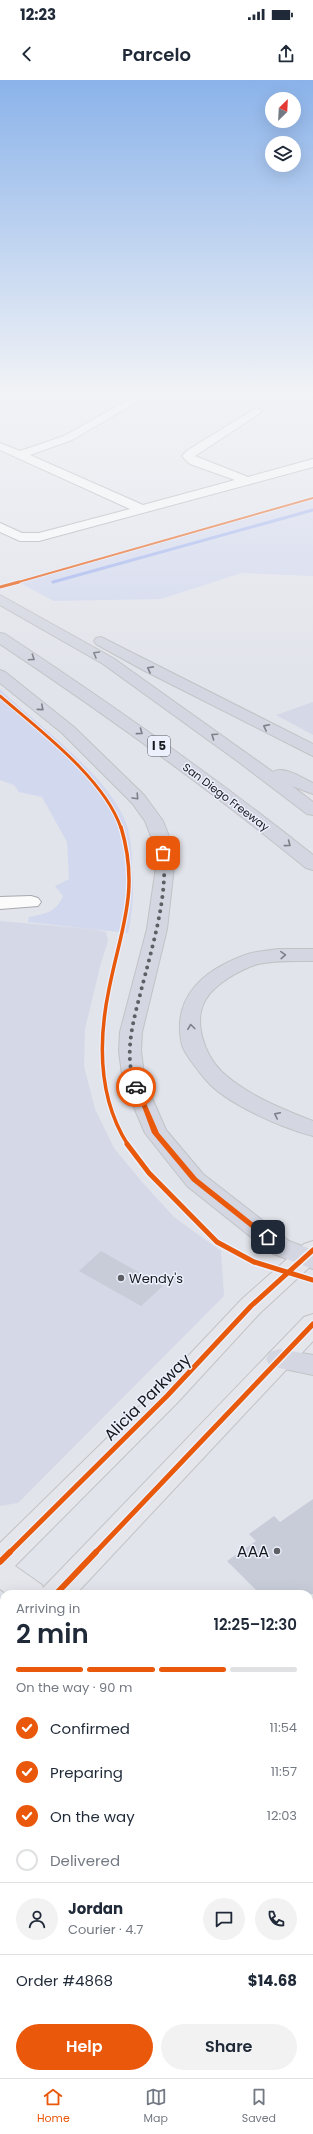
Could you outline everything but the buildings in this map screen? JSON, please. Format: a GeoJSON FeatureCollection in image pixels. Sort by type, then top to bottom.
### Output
{"type":"FeatureCollection","features":[{"type":"Feature","properties":{"kind":"highway"},"geometry":{"type":"LineString","coordinates":[[0,600],[108,661],[246,759],[313,810]]}},
{"type":"Feature","properties":{"kind":"highway"},"geometry":{"type":"LineString","coordinates":[[38,621],[93,636],[148,667],[313,751]]}},
{"type":"Feature","properties":{"kind":"highway","name":"San Diego Freeway"},"geometry":{"type":"LineString","coordinates":[[0,637],[108,709],[184,764],[313,864]]}},
{"type":"Feature","properties":{"kind":"highway"},"geometry":{"type":"LineString","coordinates":[[0,675],[68,730],[138,799],[154,821],[161,839],[165,867],[157,930],[131,1032],[130,1051],[134,1082],[156,1133],[195,1180],[280,1247],[311,1256]]}},
{"type":"Feature","properties":{"kind":"highway"},"geometry":{"type":"LineString","coordinates":[[246,759],[313,789]]}},
{"type":"Feature","properties":{"kind":"highway"},"geometry":{"type":"LineString","coordinates":[[313,955],[278,955],[252,959],[234,967],[207,985],[195,999],[190,1019],[193,1046],[214,1076],[243,1098],[287,1119],[313,1129]]}},
{"type":"Feature","properties":{"kind":"highway"},"geometry":{"type":"LineString","coordinates":[[279,1359],[313,1365]]}},
{"type":"Feature","properties":{"kind":"main road","name":"Alicia Parkway"},"geometry":{"type":"LineString","coordinates":[[0,1562],[167,1396],[251,1306],[311,1256]]}},
{"type":"Feature","properties":{"kind":"main road"},"geometry":{"type":"LineString","coordinates":[[60,1590],[313,1324]]}},
{"type":"Feature","properties":{"kind":"main road"},"geometry":{"type":"LineString","coordinates":[[0,1572],[25,1590]]}},
{"type":"Feature","properties":{"kind":"street"},"geometry":{"type":"LineString","coordinates":[[88,485],[141,510]]}},
{"type":"Feature","properties":{"kind":"street"},"geometry":{"type":"LineString","coordinates":[[0,527],[20,536],[30,538],[232,485]]}},
{"type":"Feature","properties":{"kind":"street"},"geometry":{"type":"LineString","coordinates":[[0,903],[31,902]]}},
{"type":"Feature","properties":{"kind":"shaded area"},"geometry":{"type":"Polygon","coordinates":[[[313,498],[313,576],[242,573],[161,599],[54,601],[18,582],[313,498]]]}},
{"type":"Feature","properties":{"kind":"shaded area"},"geometry":{"type":"Polygon","coordinates":[[[0,689],[85,766],[114,800],[124,818],[131,843],[132,856],[133,901],[128,933],[28,922],[29,917],[40,915],[54,909],[63,896],[55,886],[69,879],[67,842],[42,797],[19,792],[14,785],[0,780],[0,689]]]}},
{"type":"Feature","properties":{"kind":"shaded area"},"geometry":{"type":"Polygon","coordinates":[[[313,702],[313,735],[276,715],[313,702]]]}},
{"type":"Feature","properties":{"kind":"shaded area"},"geometry":{"type":"Polygon","coordinates":[[[0,921],[92,929],[106,932],[108,941],[101,963],[85,1029],[84,1066],[95,1109],[114,1148],[142,1182],[174,1217],[221,1251],[224,1296],[18,1503],[0,1506],[0,921]]]}},
{"type":"Feature","properties":{"kind":"waterway"},"geometry":{"type":"LineString","coordinates":[[53,582],[313,510]]}},
{"type":"Feature","properties":{"kind":"cycle path"},"geometry":{"type":"LineString","coordinates":[[0,587],[313,498]]}},
{"type":"Feature","properties":{"kind":"cycle path"},"geometry":{"type":"LineString","coordinates":[[0,696],[56,745],[94,784],[109,804],[120,826],[127,848],[129,888],[126,920],[108,991],[104,1015],[101,1058],[107,1098],[113,1117],[123,1137],[144,1168],[201,1228],[217,1242],[244,1258],[254,1262],[313,1280]]}},
{"type":"Feature","properties":{"kind":"cycle path"},"geometry":{"type":"LineString","coordinates":[[0,1562],[167,1396],[251,1306],[313,1250]]}},
{"type":"Feature","properties":{"kind":"cycle path"},"geometry":{"type":"LineString","coordinates":[[60,1590],[313,1324]]}},
{"type":"Feature","properties":{"kind":"way so far"},"geometry":{"type":"LineString","coordinates":[[136,1087],[130,1051],[131,1032],[157,930],[165,867],[163,853]]}},
{"type":"Feature","properties":{"kind":"place","name":"Wendy's"},"geometry":{"type":"Point","coordinates":[121,1278]}},
{"type":"Feature","properties":{"kind":"place","name":"AAA"},"geometry":{"type":"Point","coordinates":[277,1551]}},
{"type":"Feature","properties":{"kind":"route"},"geometry":{"type":"LineString","coordinates":[[136,1087],[156,1133],[195,1180],[268,1237]]}}]}
